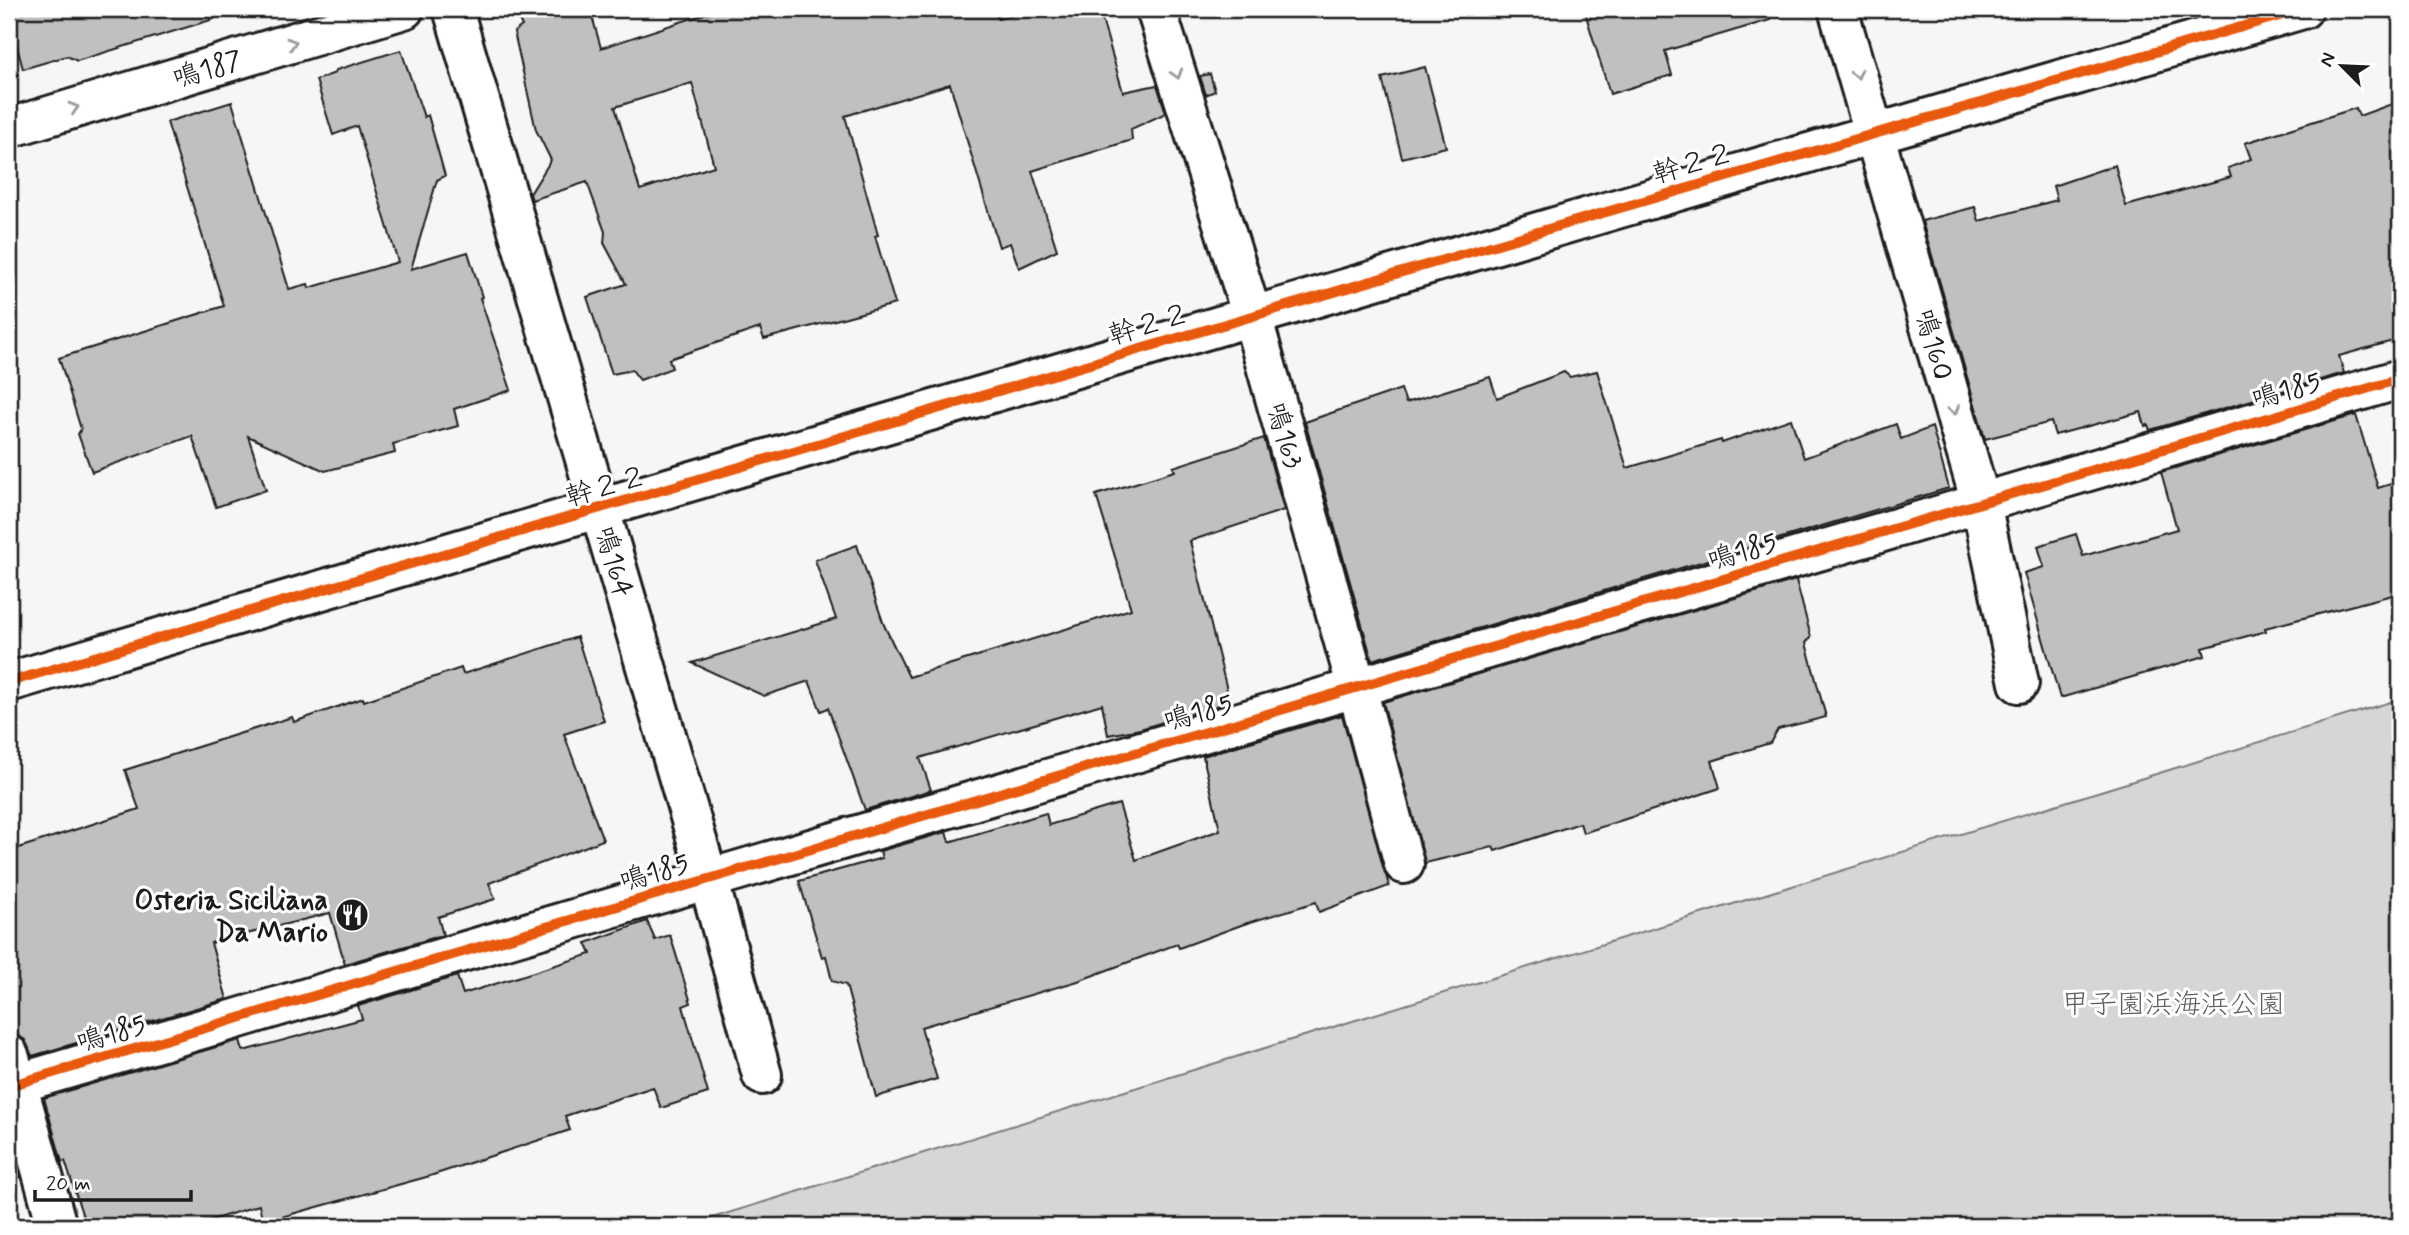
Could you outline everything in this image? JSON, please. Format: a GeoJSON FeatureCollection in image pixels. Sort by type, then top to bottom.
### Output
{"type":"FeatureCollection","features":[{"type":"Feature","properties":{"kind":"street","name":"鳴187"},"geometry":{"type":"LineString","coordinates":[[9,128],[404,9]]}},
{"type":"Feature","properties":{"kind":"street","name":"鳴164"},"geometry":{"type":"LineString","coordinates":[[453,9],[708,878],[762,1074]]}},
{"type":"Feature","properties":{"kind":"street","name":"鳴163"},"geometry":{"type":"LineString","coordinates":[[1156,9],[1252,316],[1404,864]]}},
{"type":"Feature","properties":{"kind":"street","name":"鳴160"},"geometry":{"type":"LineString","coordinates":[[1838,9],[1981,503],[2019,683]]}},
{"type":"Feature","properties":{"kind":"street","name":"幹２２"},"geometry":{"type":"LineString","coordinates":[[9,682],[600,511],[1874,132],[2303,9]]}},
{"type":"Feature","properties":{"kind":"street","name":"鳴185"},"geometry":{"type":"LineString","coordinates":[[12,1075],[708,878],[2400,379]]}},
{"type":"Feature","properties":{"kind":"street"},"geometry":{"type":"LineString","coordinates":[[12,1075],[57,1226]]}},
{"type":"Feature","properties":{"kind":"green space","name":"甲子園浜海浜公園"},"geometry":{"type":"Polygon","coordinates":[[[2400,699],[2400,1226],[686,1226],[2400,699]]]}},
{"type":"Feature","properties":{"kind":"building"},"geometry":{"type":"Polygon","coordinates":[[[9,9],[213,9],[214,19],[77,61],[67,56],[23,69],[9,9]]]}},
{"type":"Feature","properties":{"kind":"building"},"geometry":{"type":"Polygon","coordinates":[[[514,9],[590,9],[601,48],[720,9],[995,9],[998,19],[1036,9],[1099,9],[1123,92],[1157,85],[1166,113],[1131,129],[1132,140],[1032,171],[1057,250],[1019,268],[1010,243],[999,247],[950,84],[845,116],[895,304],[764,339],[760,328],[669,359],[672,368],[640,380],[632,370],[612,374],[587,297],[626,284],[604,243],[605,232],[587,182],[532,200],[530,194],[551,160],[536,130],[514,32],[522,26],[514,9]],[[692,83],[615,107],[640,190],[714,166],[692,83]]]}},
{"type":"Feature","properties":{"kind":"building"},"geometry":{"type":"Polygon","coordinates":[[[1584,9],[1769,9],[1770,20],[1665,51],[1672,75],[1610,94],[1584,9]]]}},
{"type":"Feature","properties":{"kind":"building"},"geometry":{"type":"Polygon","coordinates":[[[401,50],[424,117],[428,115],[445,176],[437,180],[411,269],[468,252],[482,297],[480,298],[511,390],[454,409],[458,426],[393,444],[395,453],[325,471],[248,436],[266,490],[216,507],[192,436],[92,472],[78,434],[81,429],[59,358],[224,306],[167,122],[232,102],[289,289],[308,284],[309,288],[398,262],[357,126],[333,135],[316,80],[335,73],[336,70],[401,50]]]}},
{"type":"Feature","properties":{"kind":"building"},"geometry":{"type":"Polygon","coordinates":[[[1425,67],[1446,147],[1402,158],[1382,78],[1425,67]]]}},
{"type":"Feature","properties":{"kind":"building"},"geometry":{"type":"Polygon","coordinates":[[[1210,74],[1215,91],[1206,95],[1200,76],[1210,74]]]}},
{"type":"Feature","properties":{"kind":"building"},"geometry":{"type":"Polygon","coordinates":[[[2400,101],[2400,339],[2339,356],[2344,373],[2150,430],[2148,425],[2145,426],[2141,412],[2055,435],[2051,422],[1985,439],[1922,221],[1975,207],[1979,221],[2057,200],[2053,186],[2115,165],[2126,206],[2231,177],[2228,168],[2251,159],[2245,143],[2356,108],[2359,116],[2400,101]]]}},
{"type":"Feature","properties":{"kind":"building"},"geometry":{"type":"Polygon","coordinates":[[[1597,371],[1627,468],[1721,440],[1722,443],[1791,419],[1804,458],[1896,424],[1901,439],[1932,427],[1949,488],[1372,660],[1305,422],[1401,389],[1406,403],[1490,377],[1497,398],[1564,372],[1570,377],[1597,371]]]}},
{"type":"Feature","properties":{"kind":"building"},"geometry":{"type":"Polygon","coordinates":[[[2356,415],[2378,488],[2400,481],[2400,593],[2265,628],[2266,631],[2203,648],[2205,656],[2060,698],[2024,573],[2044,567],[2038,546],[2076,534],[2083,556],[2177,529],[2161,472],[2356,415]]]}},
{"type":"Feature","properties":{"kind":"building"},"geometry":{"type":"Polygon","coordinates":[[[1264,438],[1284,510],[1190,541],[1230,702],[1140,729],[1108,735],[1102,704],[920,758],[931,790],[865,810],[828,708],[821,711],[809,681],[764,696],[692,663],[836,619],[815,560],[857,545],[884,625],[909,677],[1131,609],[1096,495],[1175,471],[1173,467],[1264,438]]]}},
{"type":"Feature","properties":{"kind":"building"},"geometry":{"type":"Polygon","coordinates":[[[1796,580],[1811,637],[1806,643],[1826,717],[1778,729],[1770,743],[1712,761],[1720,788],[1583,833],[1580,823],[1495,851],[1493,847],[1425,863],[1383,702],[1796,580]]]}},
{"type":"Feature","properties":{"kind":"building"},"geometry":{"type":"Polygon","coordinates":[[[577,637],[604,721],[564,734],[603,840],[489,883],[495,899],[438,917],[443,935],[345,964],[330,913],[211,943],[227,999],[32,1056],[25,1040],[15,1034],[9,1034],[9,851],[139,809],[125,770],[292,717],[294,722],[461,668],[463,674],[577,637]]]}},
{"type":"Feature","properties":{"kind":"building"},"geometry":{"type":"Polygon","coordinates":[[[1342,715],[1389,886],[1319,912],[1316,902],[1179,948],[1177,944],[1078,981],[921,1027],[937,1079],[876,1097],[846,985],[832,981],[826,956],[822,957],[799,881],[882,858],[880,851],[946,832],[949,842],[1046,813],[1049,825],[1119,804],[1136,860],[1220,830],[1203,756],[1342,715]]]}},
{"type":"Feature","properties":{"kind":"building"},"geometry":{"type":"Polygon","coordinates":[[[647,921],[655,940],[670,935],[691,1003],[683,1006],[708,1093],[661,1108],[653,1087],[565,1116],[570,1130],[430,1176],[263,1222],[259,1205],[193,1226],[86,1226],[65,1161],[62,1162],[44,1098],[240,1040],[243,1051],[362,1019],[358,1006],[457,976],[463,994],[591,954],[586,943],[647,921]]]}},
{"type":"Feature","properties":{"kind":"building"},"geometry":{"type":"Polygon","coordinates":[[[9,1135],[21,1177],[9,1182],[9,1135]]]}},
{"type":"Feature","properties":{"kind":"cycle path"},"geometry":{"type":"LineString","coordinates":[[9,682],[2303,9]]}},
{"type":"Feature","properties":{"kind":"cycle path"},"geometry":{"type":"LineString","coordinates":[[9,1086],[2400,379]]}},
{"type":"Feature","properties":{"kind":"place","name":"Osteria Siciliana Da Mario"},"geometry":{"type":"Point","coordinates":[352,915]}}]}
